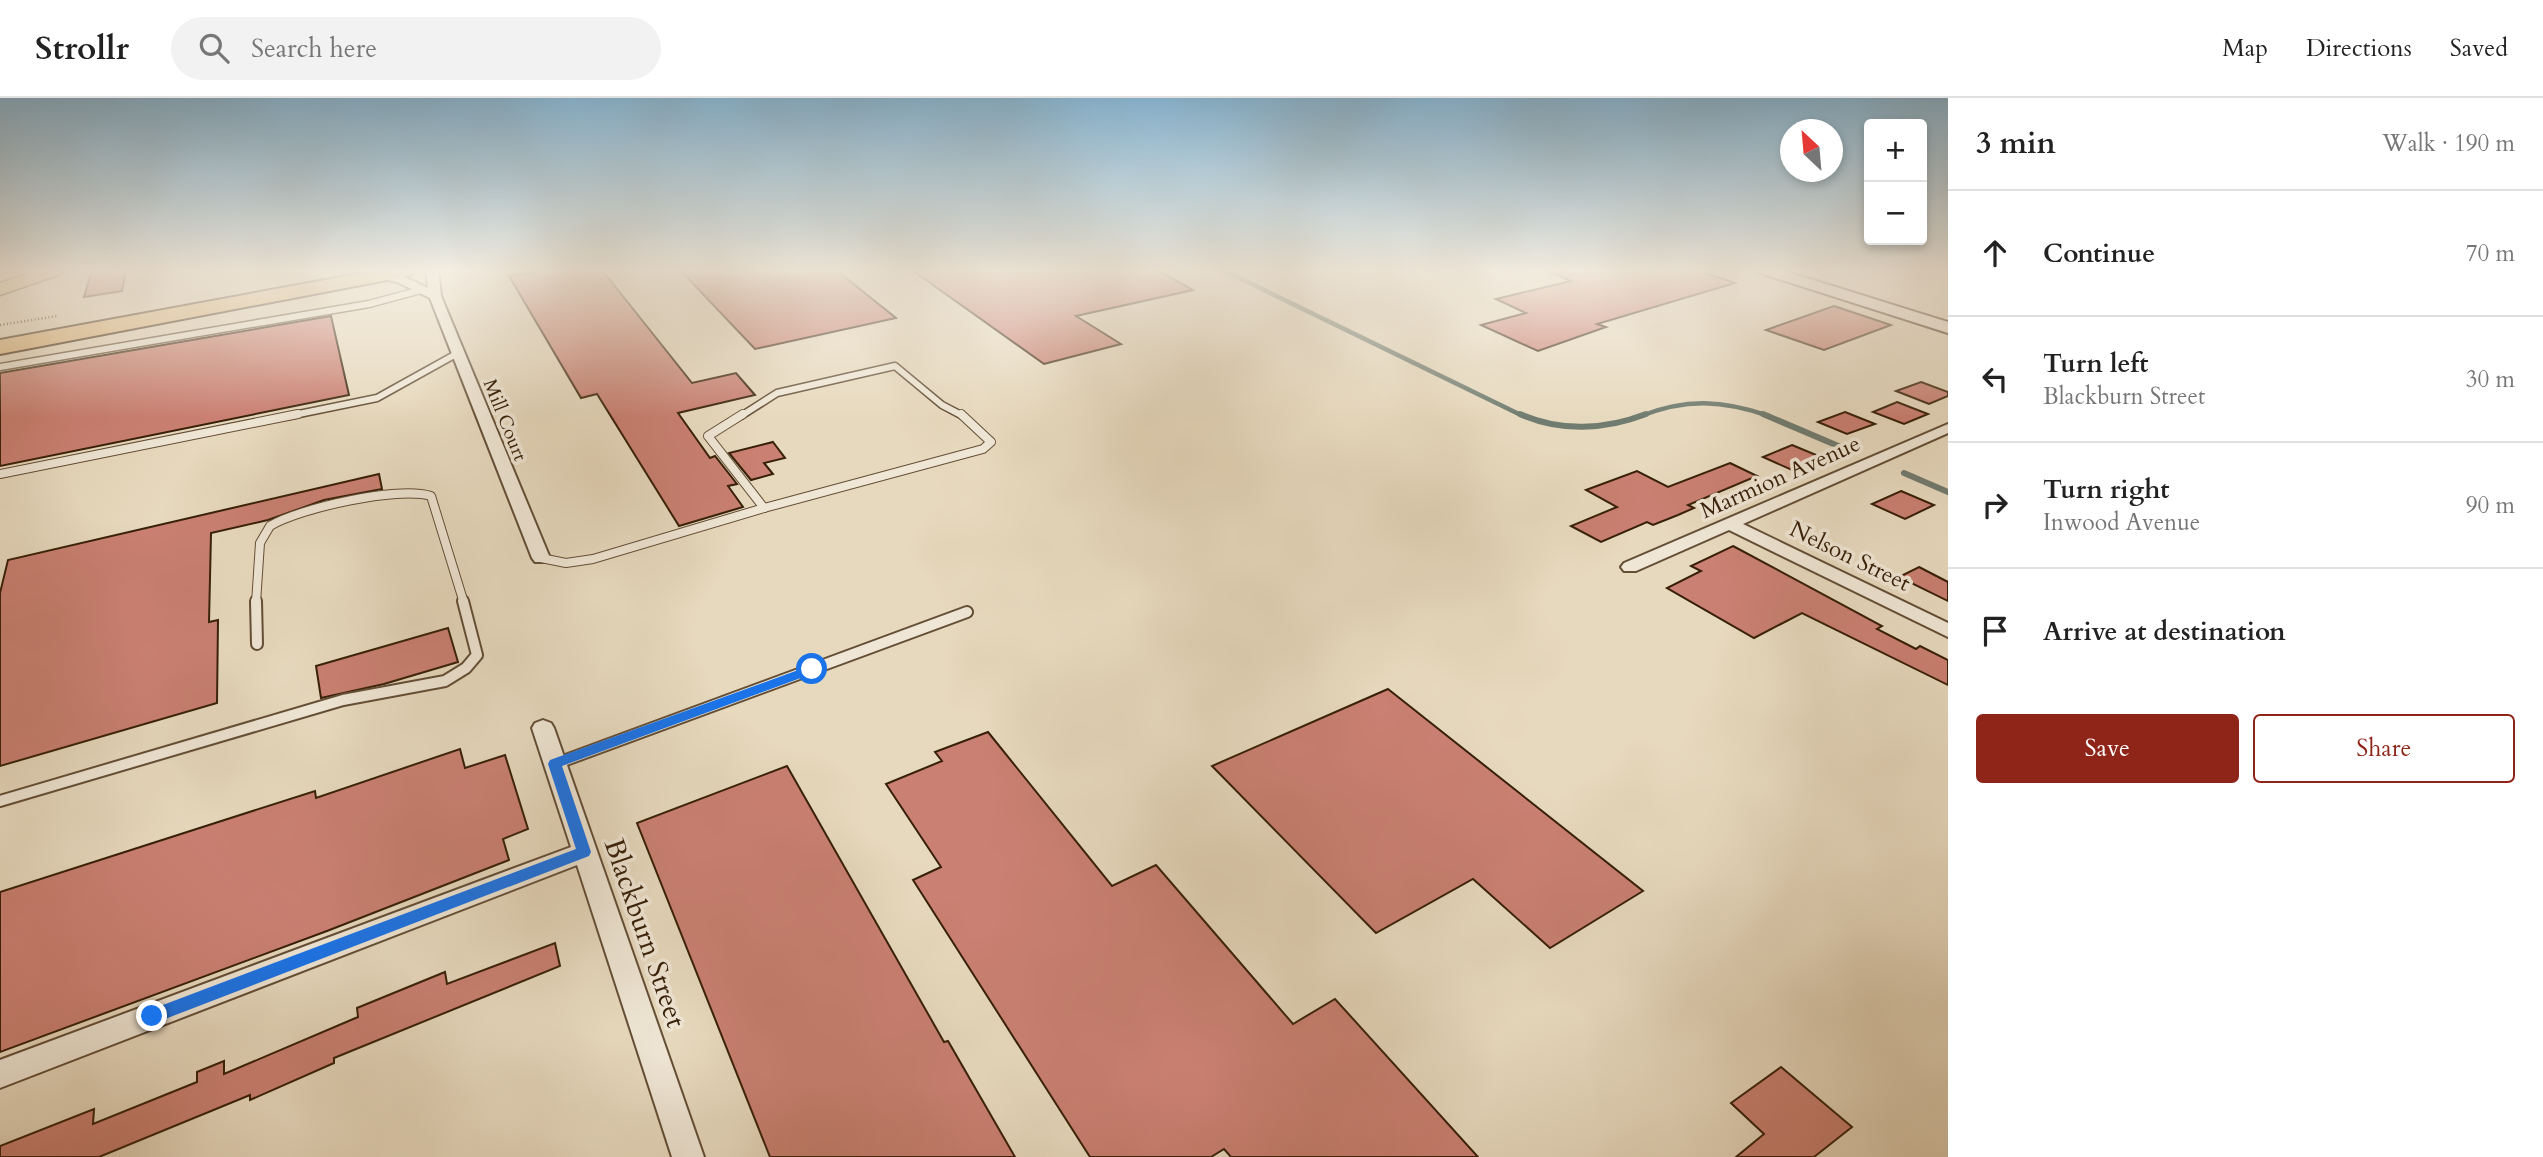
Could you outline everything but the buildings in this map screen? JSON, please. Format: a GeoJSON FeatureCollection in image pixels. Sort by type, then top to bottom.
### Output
{"type":"FeatureCollection","features":[{"type":"Feature","properties":{"kind":"highway"},"geometry":{"type":"LineString","coordinates":[[0,330],[69,319]]}},
{"type":"Feature","properties":{"kind":"highway"},"geometry":{"type":"LineString","coordinates":[[0,336],[83,319]]}},
{"type":"Feature","properties":{"kind":"highway"},"geometry":{"type":"LineString","coordinates":[[0,348],[139,319]]}},
{"type":"Feature","properties":{"kind":"main road"},"geometry":{"type":"LineString","coordinates":[[1921,319],[1948,328]]}},
{"type":"Feature","properties":{"kind":"street","name":"Mill Court"},"geometry":{"type":"LineString","coordinates":[[441,319],[458,352],[541,558]]}},
{"type":"Feature","properties":{"kind":"street","name":"Marmion Avenue"},"geometry":{"type":"LineString","coordinates":[[1630,567],[1948,428]]}},
{"type":"Feature","properties":{"kind":"street","name":"Nelson Street"},"geometry":{"type":"LineString","coordinates":[[1730,524],[1948,631]]}},
{"type":"Feature","properties":{"kind":"street","name":"Blackburn Street"},"geometry":{"type":"LineString","coordinates":[[543,729],[688,1157]]}},
{"type":"Feature","properties":{"kind":"street"},"geometry":{"type":"LineString","coordinates":[[0,1074],[584,852]]}},
{"type":"Feature","properties":{"kind":"lane"},"geometry":{"type":"LineString","coordinates":[[0,367],[279,319]]}},
{"type":"Feature","properties":{"kind":"lane"},"geometry":{"type":"LineString","coordinates":[[0,474],[377,398],[458,352]]}},
{"type":"Feature","properties":{"kind":"lane"},"geometry":{"type":"LineString","coordinates":[[541,558],[566,563],[593,559],[764,508],[983,449],[991,442],[958,411],[942,405],[895,366],[777,393],[708,436],[764,508]]}},
{"type":"Feature","properties":{"kind":"lane"},"geometry":{"type":"LineString","coordinates":[[0,801],[343,700],[433,684],[466,668],[477,655],[478,649],[431,496],[418,491],[395,493],[286,519],[270,526],[264,533],[258,550],[257,644]]}},
{"type":"Feature","properties":{"kind":"lane"},"geometry":{"type":"LineString","coordinates":[[555,764],[967,612]]}},
{"type":"Feature","properties":{"kind":"waterway"},"geometry":{"type":"LineString","coordinates":[[1325,319],[1523,416]]}},
{"type":"Feature","properties":{"kind":"waterway"},"geometry":{"type":"LineString","coordinates":[[1641,416],[1674,406],[1705,403],[1765,415]]}},
{"type":"Feature","properties":{"kind":"waterway"},"geometry":{"type":"LineString","coordinates":[[1520,414],[1551,424],[1583,427],[1615,423],[1646,414]]}},
{"type":"Feature","properties":{"kind":"waterway"},"geometry":{"type":"LineString","coordinates":[[1765,415],[1769,416]]}},
{"type":"Feature","properties":{"kind":"waterway"},"geometry":{"type":"LineString","coordinates":[[1765,415],[1850,451]]}},
{"type":"Feature","properties":{"kind":"waterway"},"geometry":{"type":"LineString","coordinates":[[1904,473],[1948,492]]}},
{"type":"Feature","properties":{"kind":"route"},"geometry":{"type":"LineString","coordinates":[[152,1016],[584,852],[555,764],[812,669]]}}]}
